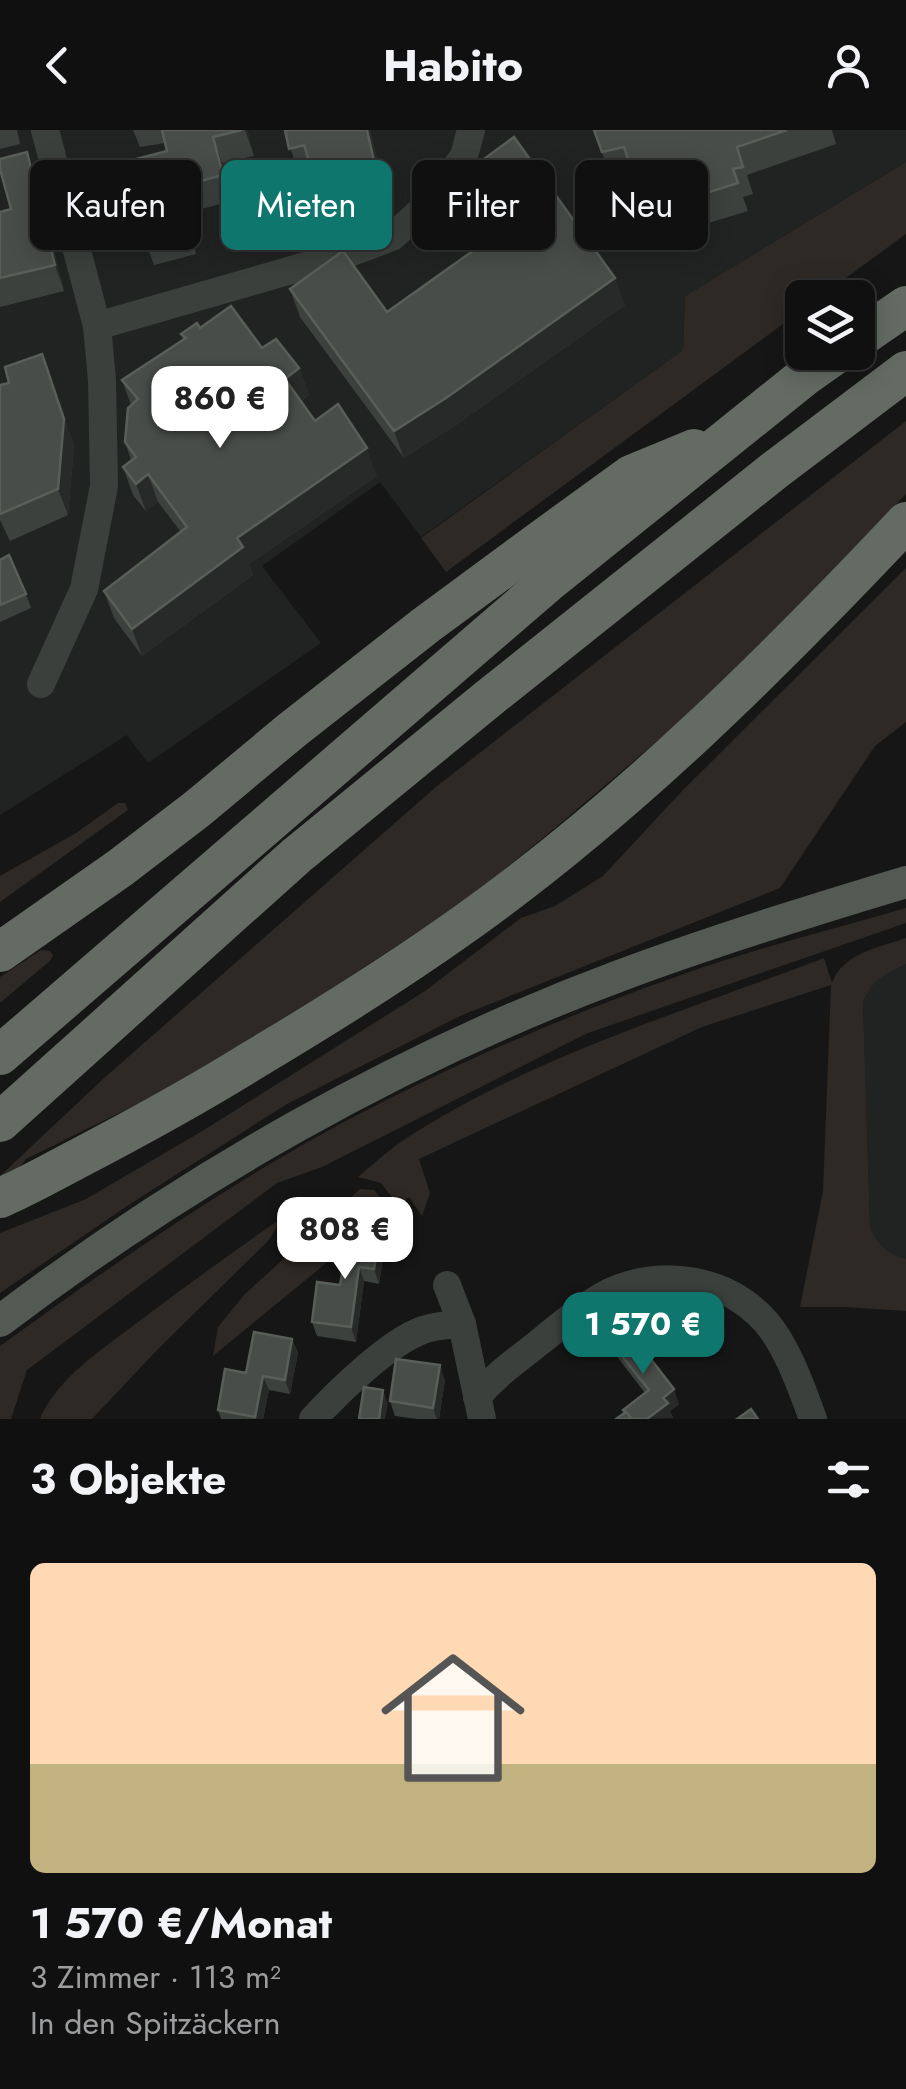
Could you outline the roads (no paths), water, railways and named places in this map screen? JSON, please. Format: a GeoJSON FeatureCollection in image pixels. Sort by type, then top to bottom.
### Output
{"type":"FeatureCollection","features":[{"type":"Feature","properties":{"kind":"highway"},"geometry":{"type":"LineString","coordinates":[[875,327],[906,306]]}},
{"type":"Feature","properties":{"kind":"highway"},"geometry":{"type":"LineString","coordinates":[[0,1055],[546,584],[813,370]]}},
{"type":"Feature","properties":{"kind":"highway"},"geometry":{"type":"LineString","coordinates":[[0,1122],[296,856],[775,470],[906,372]]}},
{"type":"Feature","properties":{"kind":"highway"},"geometry":{"type":"LineString","coordinates":[[0,952],[120,868],[426,625],[631,475],[734,432]]}},
{"type":"Feature","properties":{"kind":"highway"},"geometry":{"type":"LineString","coordinates":[[0,1198],[214,1084],[371,988],[471,919],[553,856],[691,738],[906,522]]}},
{"type":"Feature","properties":{"kind":"main road"},"geometry":{"type":"LineString","coordinates":[[0,1321],[107,1244],[278,1137],[433,1056],[616,977],[906,882]]}},
{"type":"Feature","properties":{"kind":"street"},"geometry":{"type":"LineString","coordinates":[[41,684],[84,589],[104,486],[97,326],[45,130]]}},
{"type":"Feature","properties":{"kind":"street"},"geometry":{"type":"LineString","coordinates":[[97,326],[347,254],[392,236],[430,204],[464,156],[471,130]]}},
{"type":"Feature","properties":{"kind":"street"},"geometry":{"type":"LineString","coordinates":[[480,1408],[494,1377],[600,1298],[645,1282],[687,1279],[719,1287],[766,1322],[792,1368],[813,1419]]}},
{"type":"Feature","properties":{"kind":"street"},"geometry":{"type":"LineString","coordinates":[[446,1285],[462,1324],[480,1408]]}},
{"type":"Feature","properties":{"kind":"street"},"geometry":{"type":"LineString","coordinates":[[314,1419],[402,1341],[419,1331],[462,1324]]}}]}
